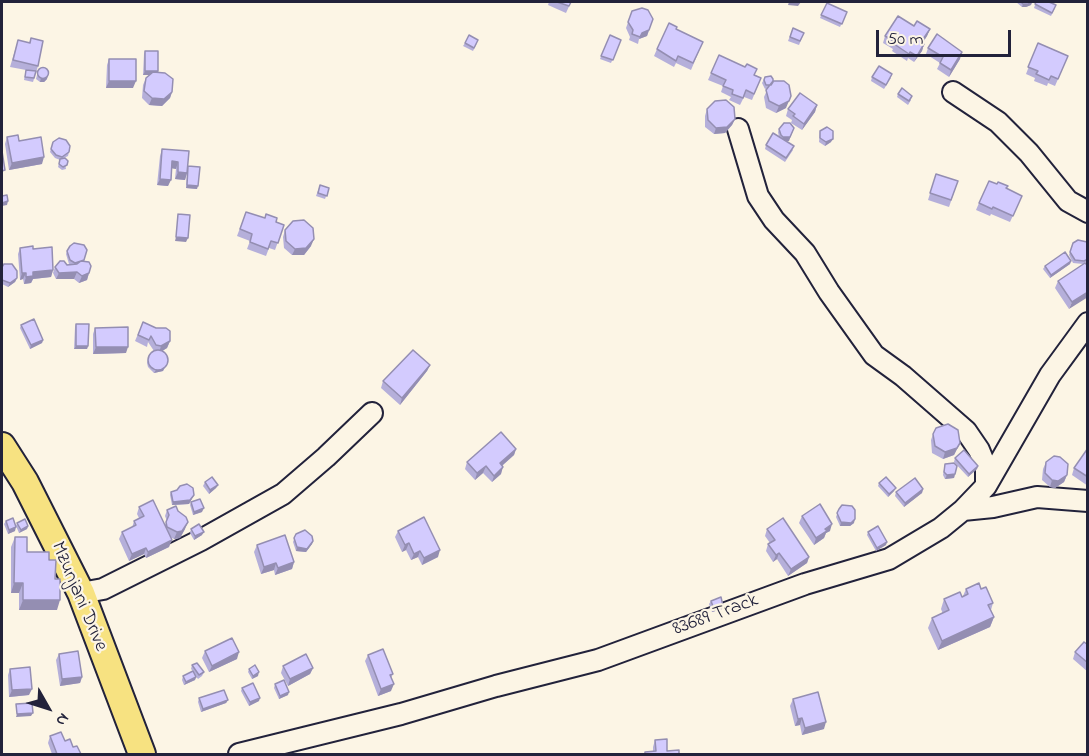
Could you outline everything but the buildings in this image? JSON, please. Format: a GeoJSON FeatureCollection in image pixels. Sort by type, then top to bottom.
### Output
{"type":"FeatureCollection","features":[{"type":"Feature","properties":{"kind":"main road","name":"Mzunjani Drive"},"geometry":{"type":"LineString","coordinates":[[2,446],[25,482],[81,593],[142,754]]}},
{"type":"Feature","properties":{"kind":"street"},"geometry":{"type":"LineString","coordinates":[[953,92],[998,122],[1029,153],[1068,201],[1088,212]]}},
{"type":"Feature","properties":{"kind":"street"},"geometry":{"type":"LineString","coordinates":[[738,129],[758,196],[774,220],[805,254],[874,355],[903,376],[966,431],[979,450],[986,467],[986,486]]}},
{"type":"Feature","properties":{"kind":"street","name":"83689 Track"},"geometry":{"type":"LineString","coordinates":[[239,754],[401,714],[496,686],[598,660],[805,584],[889,559],[940,528],[963,510],[986,486],[1008,443],[1050,375],[1088,323]]}},
{"type":"Feature","properties":{"kind":"street"},"geometry":{"type":"LineString","coordinates":[[81,593],[103,589],[201,540],[283,494],[372,413]]}},
{"type":"Feature","properties":{"kind":"street"},"geometry":{"type":"LineString","coordinates":[[963,510],[993,507],[1037,496],[1088,501]]}}]}
